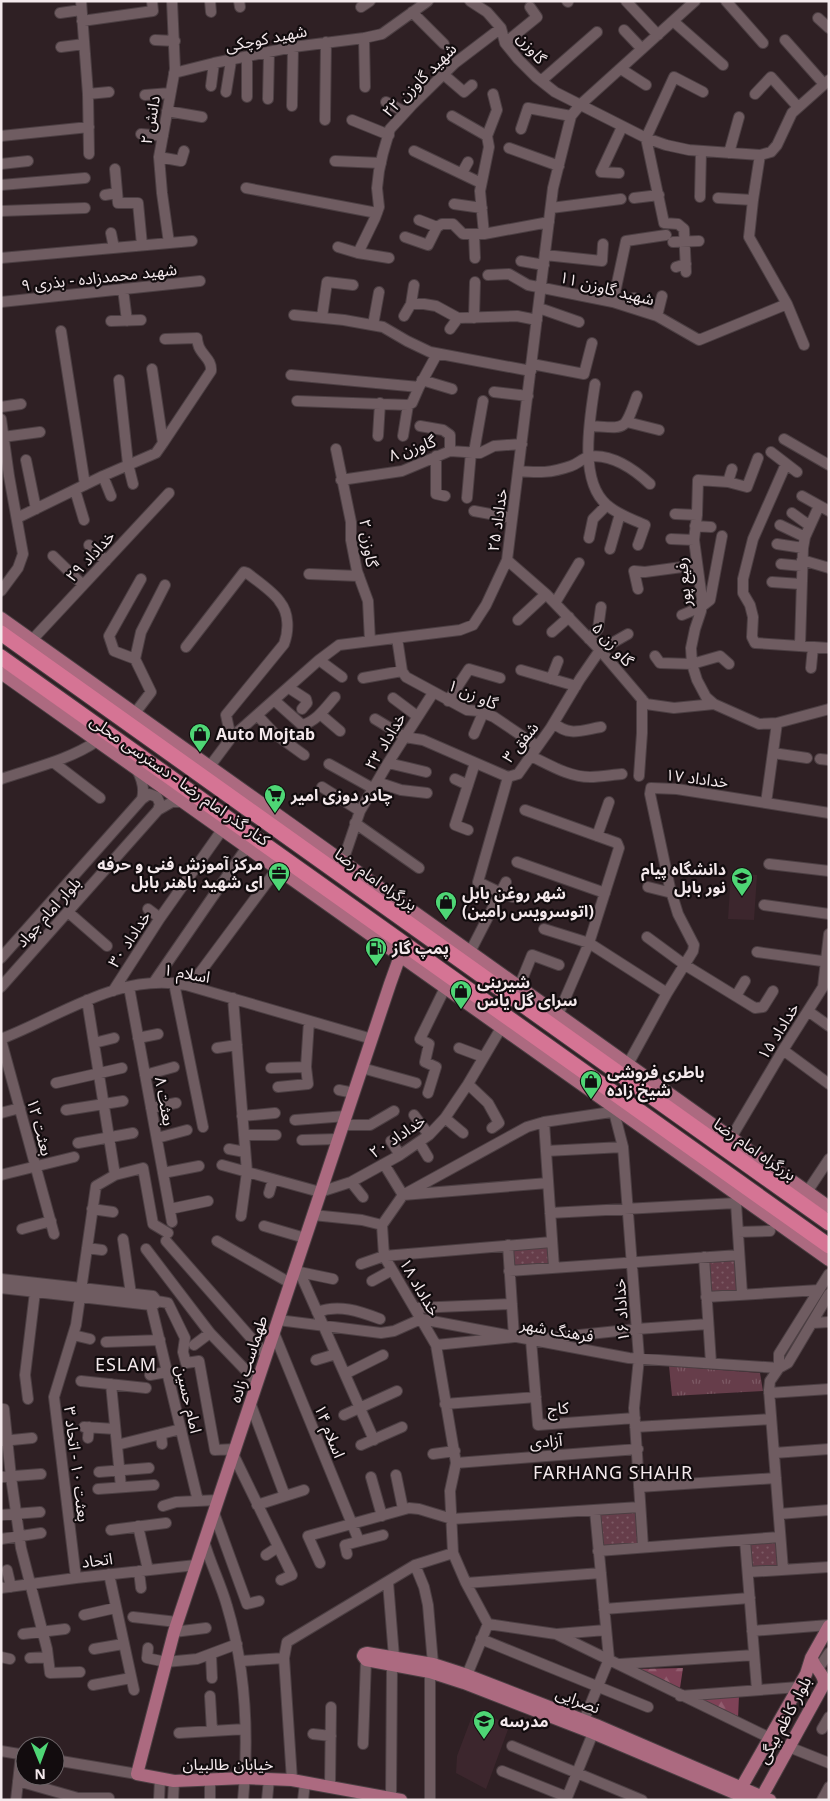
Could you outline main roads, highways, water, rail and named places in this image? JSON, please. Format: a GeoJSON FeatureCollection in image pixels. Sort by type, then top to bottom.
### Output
{"type":"FeatureCollection","features":[{"type":"Feature","properties":{"kind":"highway","name":"بزرگراه امام رضا"},"geometry":{"type":"LineString","coordinates":[[1,633],[60,675],[206,772],[310,853],[599,1052],[647,1093],[829,1223]]}},
{"type":"Feature","properties":{"kind":"highway"},"geometry":{"type":"LineString","coordinates":[[5,665],[329,890],[403,951],[829,1246]]}},
{"type":"Feature","properties":{"kind":"main road","name":"کنار گذر امام رضا - دسترسی محلی"},"geometry":{"type":"LineString","coordinates":[[1,618],[134,713],[206,772],[288,822],[558,1015],[599,1052],[628,1064],[829,1208]]}},
{"type":"Feature","properties":{"kind":"main road","name":"کنار گذر امام رضا - دسترسی محلی"},"geometry":{"type":"LineString","coordinates":[[5,665],[38,699],[96,741],[295,882],[403,951],[446,988],[508,1025]]}},
{"type":"Feature","properties":{"kind":"main road"},"geometry":{"type":"LineString","coordinates":[[60,675],[95,685]]}},
{"type":"Feature","properties":{"kind":"main road"},"geometry":{"type":"LineString","coordinates":[[288,822],[310,853]]}},
{"type":"Feature","properties":{"kind":"main road"},"geometry":{"type":"LineString","coordinates":[[295,882],[329,890]]}},
{"type":"Feature","properties":{"kind":"main road","name":"طهماسب زاده"},"geometry":{"type":"LineString","coordinates":[[137,1774],[166,1662],[196,1565],[266,1355],[295,1276],[320,1192],[403,951]]}},
{"type":"Feature","properties":{"kind":"main road"},"geometry":{"type":"LineString","coordinates":[[508,1025],[534,1051],[616,1112],[829,1260]]}},
{"type":"Feature","properties":{"kind":"main road"},"geometry":{"type":"LineString","coordinates":[[647,1093],[686,1106]]}},
{"type":"Feature","properties":{"kind":"main road"},"geometry":{"type":"LineString","coordinates":[[786,1230],[807,1238],[829,1253]]}},
{"type":"Feature","properties":{"kind":"main road"},"geometry":{"type":"LineString","coordinates":[[811,1658],[829,1625]]}},
{"type":"Feature","properties":{"kind":"main road","name":"نصرایی"},"geometry":{"type":"LineString","coordinates":[[366,1656],[466,1675],[584,1720],[738,1794],[761,1799]]}},
{"type":"Feature","properties":{"kind":"main road","name":"بلوار کاظم بیگی"},"geometry":{"type":"LineString","coordinates":[[761,1799],[826,1682],[811,1658]]}},
{"type":"Feature","properties":{"kind":"main road","name":"بلوار کاظم بیگی"},"geometry":{"type":"LineString","coordinates":[[738,1794],[802,1681],[811,1658]]}},
{"type":"Feature","properties":{"kind":"main road"},"geometry":{"type":"LineString","coordinates":[[431,1668],[738,1794]]}},
{"type":"Feature","properties":{"kind":"main road"},"geometry":{"type":"LineString","coordinates":[[802,1681],[818,1670]]}},
{"type":"Feature","properties":{"kind":"main road"},"geometry":{"type":"LineString","coordinates":[[770,1738],[789,1747]]}},
{"type":"Feature","properties":{"kind":"main road","name":"خیابان طالبیان"},"geometry":{"type":"LineString","coordinates":[[137,1774],[174,1781],[245,1778],[298,1781],[330,1787],[344,1795],[394,1799]]}},
{"type":"Feature","properties":{"kind":"place","name":"Auto Mojtab"},"geometry":{"type":"Point","coordinates":[200,753]}},
{"type":"Feature","properties":{"kind":"place","name":"چادر دوزی امیر"},"geometry":{"type":"Point","coordinates":[275,814]}},
{"type":"Feature","properties":{"kind":"place","name":"مرکز آموزش فنی و حرفه ای شهید باهنر بابل"},"geometry":{"type":"Point","coordinates":[279,892]}},
{"type":"Feature","properties":{"kind":"place","name":"دانشگاه پیام نور بابل"},"geometry":{"type":"Point","coordinates":[742,897]}},
{"type":"Feature","properties":{"kind":"place","name":"شهر روغن بابل (اتوسرویس رامین)"},"geometry":{"type":"Point","coordinates":[446,921]}},
{"type":"Feature","properties":{"kind":"place","name":"پمپ گاز"},"geometry":{"type":"Point","coordinates":[376,967]}},
{"type":"Feature","properties":{"kind":"place","name":"شیرینی سرای گل یاس"},"geometry":{"type":"Point","coordinates":[461,1010]}},
{"type":"Feature","properties":{"kind":"place","name":"باطری فروشی شیخ زاده"},"geometry":{"type":"Point","coordinates":[591,1100]}},
{"type":"Feature","properties":{"kind":"place","name":"مدرسه"},"geometry":{"type":"Point","coordinates":[484,1740]}},
{"type":"Feature","properties":{"kind":"district","name":"ESLAM"},"geometry":{"type":"Point","coordinates":[126,1365]}},
{"type":"Feature","properties":{"kind":"district","name":"FARHANG SHAHR"},"geometry":{"type":"Point","coordinates":[613,1473]}}]}
